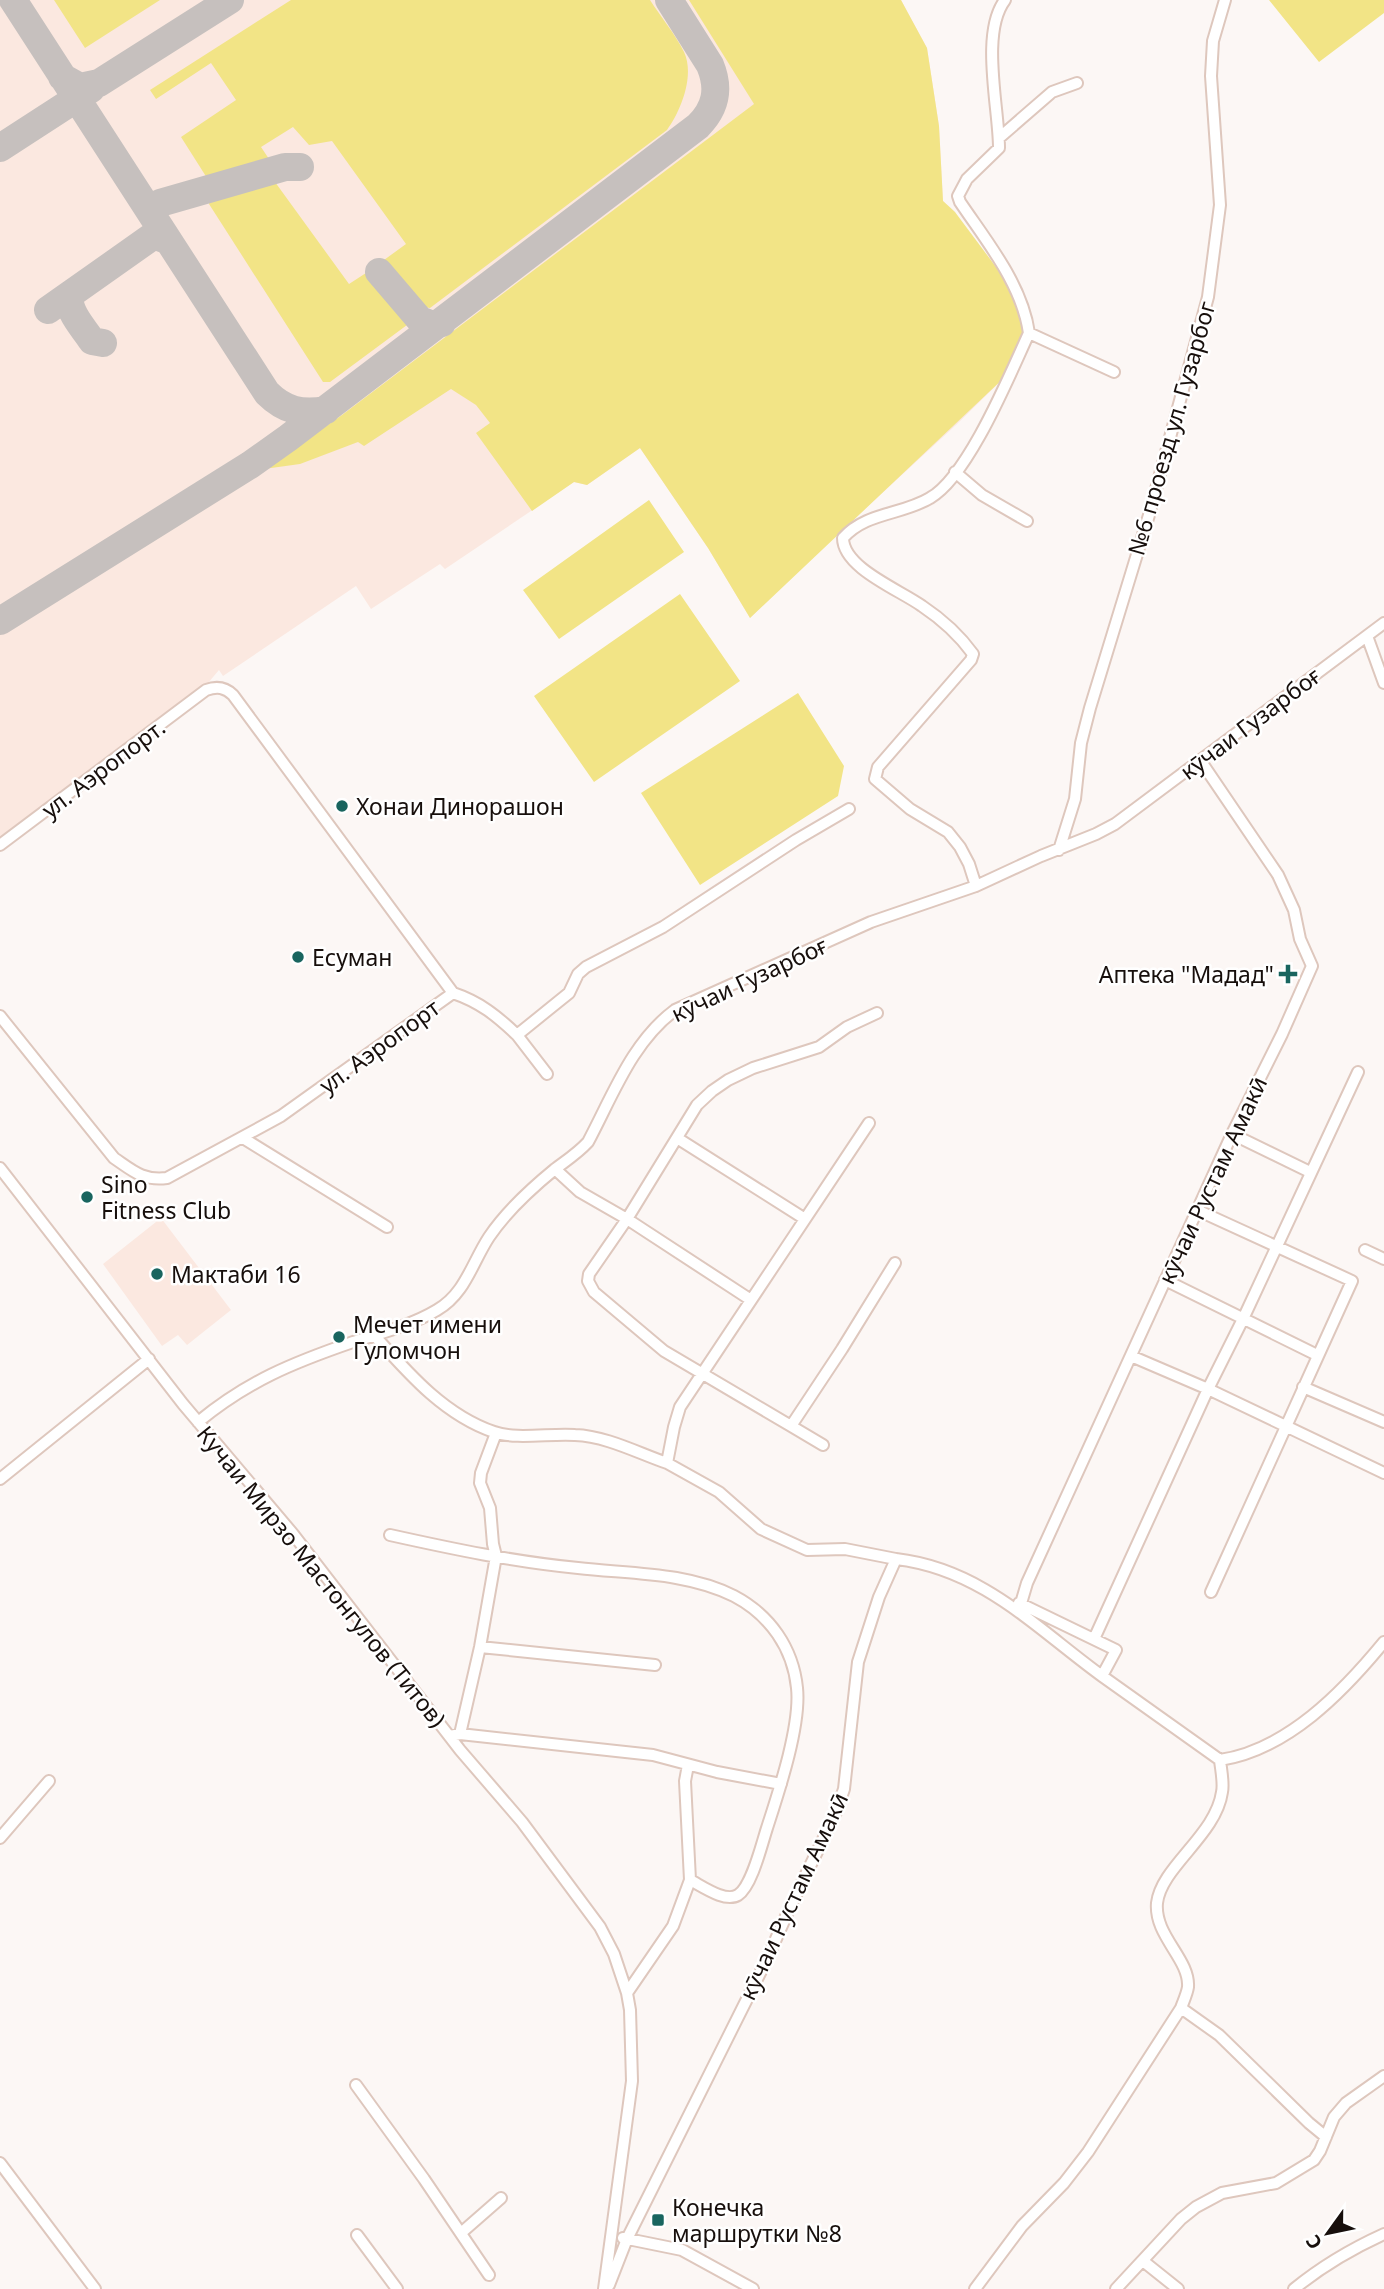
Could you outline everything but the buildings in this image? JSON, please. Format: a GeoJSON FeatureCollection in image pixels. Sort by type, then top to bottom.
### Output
{"type":"FeatureCollection","features":[{"type":"Feature","properties":{"kind":"street"},"geometry":{"type":"LineString","coordinates":[[976,886],[969,864],[948,832],[911,808],[875,779],[878,767],[971,660],[973,654],[959,637],[923,606],[857,564],[846,551],[843,538],[856,526],[930,498],[939,492],[969,455],[1029,333],[1027,315],[1020,297],[958,196],[967,179],[999,148],[992,50],[997,14],[1005,0]]}},
{"type":"Feature","properties":{"kind":"street","name":"№6 проезд ул. Гузарбог"},"geometry":{"type":"LineString","coordinates":[[1059,850],[1075,799],[1081,743],[1090,708],[1149,515],[1208,297],[1220,205],[1211,76],[1213,41],[1225,0]]}},
{"type":"Feature","properties":{"kind":"street"},"geometry":{"type":"LineString","coordinates":[[999,138],[1052,92],[1077,83]]}},
{"type":"Feature","properties":{"kind":"street"},"geometry":{"type":"LineString","coordinates":[[1029,333],[1114,372]]}},
{"type":"Feature","properties":{"kind":"street"},"geometry":{"type":"LineString","coordinates":[[955,472],[982,495],[1027,522]]}},
{"type":"Feature","properties":{"kind":"street","name":"кӯчаи Гузарбоғ"},"geometry":{"type":"LineString","coordinates":[[198,1422],[226,1399],[258,1379],[428,1315],[452,1299],[489,1236],[526,1195],[588,1142],[635,1051],[649,1032],[675,1010],[872,922],[976,886],[1115,824],[1384,623]]}},
{"type":"Feature","properties":{"kind":"street"},"geometry":{"type":"LineString","coordinates":[[1367,636],[1384,683]]}},
{"type":"Feature","properties":{"kind":"street","name":"ул. Аэропорт"},"geometry":{"type":"LineString","coordinates":[[0,1016],[114,1157],[138,1174],[152,1180],[167,1178],[281,1116],[453,993],[233,695],[222,688],[206,690]]}},
{"type":"Feature","properties":{"kind":"street","name":"ул. Аэропорт."},"geometry":{"type":"LineString","coordinates":[[0,845],[206,690]]}},
{"type":"Feature","properties":{"kind":"street","name":"кӯчаи Рустам Амакӣ"},"geometry":{"type":"LineString","coordinates":[[1019,1606],[1197,1210],[1312,966],[1300,939],[1294,909],[1278,875],[1200,760]]}},
{"type":"Feature","properties":{"kind":"street"},"geometry":{"type":"LineString","coordinates":[[517,1035],[569,992],[578,974],[586,967],[663,928],[796,840],[849,809]]}},
{"type":"Feature","properties":{"kind":"street"},"geometry":{"type":"LineString","coordinates":[[453,993],[494,1013],[517,1035],[547,1074]]}},
{"type":"Feature","properties":{"kind":"street"},"geometry":{"type":"LineString","coordinates":[[823,1445],[664,1351],[607,1304],[590,1286],[589,1274],[627,1219],[697,1105],[712,1091],[753,1068],[819,1048],[847,1027],[877,1013]]}},
{"type":"Feature","properties":{"kind":"street"},"geometry":{"type":"LineString","coordinates":[[1094,1639],[1208,1389],[1358,1072]]}},
{"type":"Feature","properties":{"kind":"street"},"geometry":{"type":"LineString","coordinates":[[667,1464],[680,1407],[869,1123]]}},
{"type":"Feature","properties":{"kind":"street"},"geometry":{"type":"LineString","coordinates":[[1232,1134],[1310,1172]]}},
{"type":"Feature","properties":{"kind":"street"},"geometry":{"type":"LineString","coordinates":[[243,1138],[387,1227]]}},
{"type":"Feature","properties":{"kind":"street"},"geometry":{"type":"LineString","coordinates":[[677,1138],[805,1219]]}},
{"type":"Feature","properties":{"kind":"street","name":"Кучаи Мирзо Мастонгулов (Титов)"},"geometry":{"type":"LineString","coordinates":[[0,1168],[198,1422],[324,1572],[455,1735],[460,1750],[522,1822],[600,1927],[614,1954],[630,2010],[632,2081],[606,2289]]}},
{"type":"Feature","properties":{"kind":"street"},"geometry":{"type":"LineString","coordinates":[[555,1170],[580,1192],[627,1219],[751,1300]]}},
{"type":"Feature","properties":{"kind":"street"},"geometry":{"type":"LineString","coordinates":[[1197,1210],[1352,1281],[1211,1592]]}},
{"type":"Feature","properties":{"kind":"street"},"geometry":{"type":"LineString","coordinates":[[1365,1250],[1384,1259]]}},
{"type":"Feature","properties":{"kind":"street"},"geometry":{"type":"LineString","coordinates":[[791,1426],[895,1263]]}},
{"type":"Feature","properties":{"kind":"street"},"geometry":{"type":"LineString","coordinates":[[1165,1280],[1317,1355]]}},
{"type":"Feature","properties":{"kind":"street"},"geometry":{"type":"LineString","coordinates":[[373,1335],[418,1384],[458,1414],[496,1433],[540,1436],[576,1434],[624,1447],[667,1464],[719,1492],[761,1528],[807,1550],[845,1549],[943,1569],[1116,1650],[1102,1676]]}},
{"type":"Feature","properties":{"kind":"street"},"geometry":{"type":"LineString","coordinates":[[1131,1356],[1208,1389],[1384,1473]]}},
{"type":"Feature","properties":{"kind":"street"},"geometry":{"type":"LineString","coordinates":[[0,1479],[149,1359]]}},
{"type":"Feature","properties":{"kind":"street"},"geometry":{"type":"LineString","coordinates":[[1303,1387],[1384,1422]]}},
{"type":"Feature","properties":{"kind":"street"},"geometry":{"type":"LineString","coordinates":[[496,1433],[480,1483],[491,1508],[496,1556],[480,1647],[455,1735],[653,1755],[781,1784]]}},
{"type":"Feature","properties":{"kind":"street"},"geometry":{"type":"LineString","coordinates":[[390,1535],[496,1556],[577,1568],[667,1576],[734,1596],[760,1613],[779,1634],[791,1660],[798,1689],[794,1727],[781,1784],[758,1859],[744,1890],[738,1896],[724,1897],[690,1880]]}},
{"type":"Feature","properties":{"kind":"street","name":"кӯчаи Рустам Амакӣ"},"geometry":{"type":"LineString","coordinates":[[606,2289],[627,2239],[768,1957],[835,1815],[844,1789],[858,1662],[878,1597],[895,1559]]}},
{"type":"Feature","properties":{"kind":"street"},"geometry":{"type":"LineString","coordinates":[[1019,1606],[1102,1676],[1220,1760],[1254,1752],[1278,1740],[1340,1691],[1384,1642]]}},
{"type":"Feature","properties":{"kind":"street"},"geometry":{"type":"LineString","coordinates":[[480,1647],[655,1665]]}},
{"type":"Feature","properties":{"kind":"street"},"geometry":{"type":"LineString","coordinates":[[975,2289],[1022,2225],[1064,2183],[1088,2152],[1181,2008],[1188,1988],[1185,1970],[1170,1946],[1159,1920],[1157,1902],[1164,1883],[1210,1824],[1223,1792],[1220,1760]]}},
{"type":"Feature","properties":{"kind":"street"},"geometry":{"type":"LineString","coordinates":[[626,1993],[673,1926],[690,1880],[685,1781],[688,1765]]}},
{"type":"Feature","properties":{"kind":"street"},"geometry":{"type":"LineString","coordinates":[[0,1838],[48,1781]]}},
{"type":"Feature","properties":{"kind":"street"},"geometry":{"type":"LineString","coordinates":[[1181,2008],[1219,2035],[1325,2137]]}},
{"type":"Feature","properties":{"kind":"street"},"geometry":{"type":"LineString","coordinates":[[1116,2289],[1181,2219],[1196,2207],[1222,2193],[1276,2183],[1314,2160],[1334,2117],[1346,2103],[1384,2076]]}},
{"type":"Feature","properties":{"kind":"street"},"geometry":{"type":"LineString","coordinates":[[356,2085],[489,2275]]}},
{"type":"Feature","properties":{"kind":"street"},"geometry":{"type":"LineString","coordinates":[[0,2164],[95,2289]]}},
{"type":"Feature","properties":{"kind":"street"},"geometry":{"type":"LineString","coordinates":[[461,2233],[501,2198]]}},
{"type":"Feature","properties":{"kind":"street"},"geometry":{"type":"LineString","coordinates":[[1294,2289],[1347,2251],[1384,2234]]}},
{"type":"Feature","properties":{"kind":"street"},"geometry":{"type":"LineString","coordinates":[[356,2235],[397,2289]]}},
{"type":"Feature","properties":{"kind":"street"},"geometry":{"type":"LineString","coordinates":[[612,2236],[682,2250],[753,2289]]}},
{"type":"Feature","properties":{"kind":"street"},"geometry":{"type":"LineString","coordinates":[[1143,2261],[1178,2289]]}},
{"type":"Feature","properties":{"kind":"shaded area"},"geometry":{"type":"Polygon","coordinates":[[[0,0],[901,0],[927,48],[939,126],[943,201],[955,212],[1007,375],[750,618],[708,548],[640,448],[587,485],[574,482],[445,569],[440,564],[371,609],[356,586],[223,676],[219,670],[208,683],[0,839],[0,0]]]}},
{"type":"Feature","properties":{"kind":"shaded area"},"geometry":{"type":"Polygon","coordinates":[[[54,0],[160,0],[85,48],[54,0]]]}},
{"type":"Feature","properties":{"kind":"shaded area"},"geometry":{"type":"Polygon","coordinates":[[[291,0],[650,0],[684,52],[688,71],[685,92],[667,130],[430,308],[423,307],[384,260],[406,244],[332,141],[309,145],[293,127],[261,147],[269,159],[207,178],[181,137],[236,100],[211,63],[156,99],[150,90],[291,0]]]}},
{"type":"Feature","properties":{"kind":"shaded area"},"geometry":{"type":"Polygon","coordinates":[[[689,0],[901,0],[927,48],[939,126],[943,201],[955,212],[1005,279],[1026,331],[1007,375],[750,618],[708,548],[640,448],[587,485],[574,482],[532,511],[476,433],[490,423],[476,405],[451,389],[364,446],[358,442],[300,464],[264,469],[342,415],[754,104],[689,0]]]}},
{"type":"Feature","properties":{"kind":"shaded area"},"geometry":{"type":"Polygon","coordinates":[[[1269,0],[1384,0],[1384,13],[1319,62],[1269,0]]]}},
{"type":"Feature","properties":{"kind":"shaded area"},"geometry":{"type":"Polygon","coordinates":[[[270,178],[349,284],[366,273],[407,325],[330,382],[323,382],[209,204],[210,198],[217,193],[270,178]]]}},
{"type":"Feature","properties":{"kind":"shaded area"},"geometry":{"type":"Polygon","coordinates":[[[649,500],[684,552],[559,639],[523,590],[649,500]]]}},
{"type":"Feature","properties":{"kind":"shaded area"},"geometry":{"type":"Polygon","coordinates":[[[680,594],[740,681],[594,782],[534,696],[680,594]]]}},
{"type":"Feature","properties":{"kind":"shaded area"},"geometry":{"type":"Polygon","coordinates":[[[798,693],[844,766],[838,796],[700,885],[641,793],[798,693]]]}},
{"type":"Feature","properties":{"kind":"shaded area","name":"Мактаби 16"},"geometry":{"type":"Polygon","coordinates":[[[161,1218],[231,1310],[187,1345],[178,1335],[162,1346],[103,1264],[161,1218]]]}},
{"type":"Feature","properties":{"kind":"taxiway"},"geometry":{"type":"LineString","coordinates":[[13,0],[267,393],[280,404],[294,410],[326,410]]}},
{"type":"Feature","properties":{"kind":"taxiway"},"geometry":{"type":"LineString","coordinates":[[62,77],[80,87],[99,83],[230,0]]}},
{"type":"Feature","properties":{"kind":"taxiway"},"geometry":{"type":"LineString","coordinates":[[0,621],[250,465],[698,126],[712,105],[715,82],[710,65],[669,0]]}},
{"type":"Feature","properties":{"kind":"taxiway"},"geometry":{"type":"LineString","coordinates":[[0,148],[91,89]]}},
{"type":"Feature","properties":{"kind":"taxiway"},"geometry":{"type":"LineString","coordinates":[[152,215],[160,203],[285,167],[300,167]]}},
{"type":"Feature","properties":{"kind":"taxiway"},"geometry":{"type":"LineString","coordinates":[[48,310],[150,238],[156,236],[167,240]]}},
{"type":"Feature","properties":{"kind":"taxiway"},"geometry":{"type":"LineString","coordinates":[[379,272],[420,320],[433,325],[442,323]]}},
{"type":"Feature","properties":{"kind":"taxiway"},"geometry":{"type":"LineString","coordinates":[[71,294],[71,306],[76,319],[92,341],[103,343]]}},
{"type":"Feature","properties":{"kind":"place","name":"Хонаи Динорашон"},"geometry":{"type":"Point","coordinates":[342,806]}},
{"type":"Feature","properties":{"kind":"place","name":"Есуман"},"geometry":{"type":"Point","coordinates":[298,957]}},
{"type":"Feature","properties":{"kind":"place","name":"Аптека \"Мадад\""},"geometry":{"type":"Point","coordinates":[1288,974]}},
{"type":"Feature","properties":{"kind":"place","name":"Sino Fitness Club"},"geometry":{"type":"Point","coordinates":[87,1197]}},
{"type":"Feature","properties":{"kind":"place","name":"Мактаби 16"},"geometry":{"type":"Point","coordinates":[157,1274]}},
{"type":"Feature","properties":{"kind":"place","name":"Мечет имени Гуломчон"},"geometry":{"type":"Point","coordinates":[339,1337]}},
{"type":"Feature","properties":{"kind":"place","name":"Конечка маршрутки №8"},"geometry":{"type":"Point","coordinates":[658,2220]}}]}
